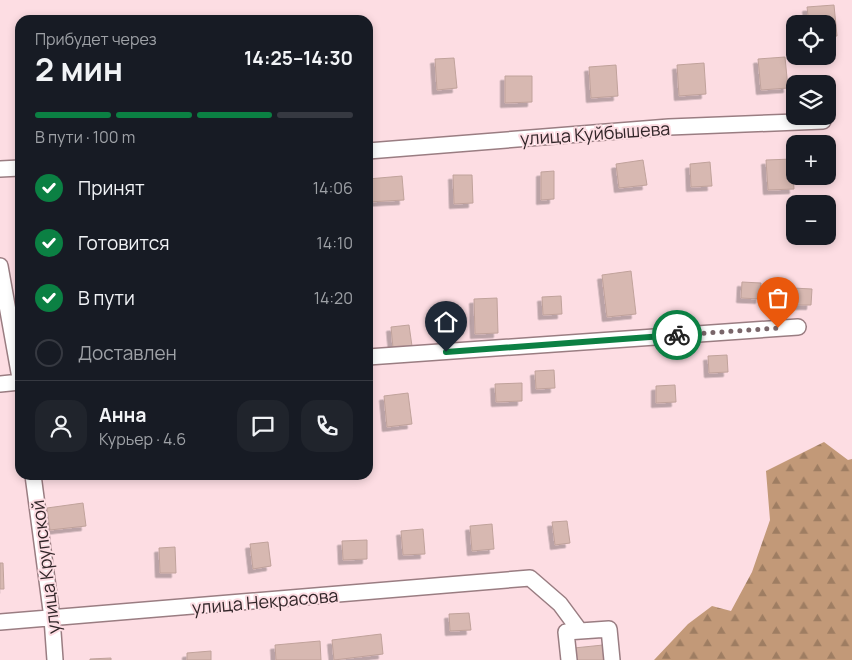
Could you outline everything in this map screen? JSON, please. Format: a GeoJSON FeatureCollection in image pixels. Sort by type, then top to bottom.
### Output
{"type":"FeatureCollection","features":[{"type":"Feature","properties":{"kind":"street","name":"улица Куйбышева"},"geometry":{"type":"LineString","coordinates":[[373,151],[669,127],[786,122]]}},
{"type":"Feature","properties":{"kind":"street"},"geometry":{"type":"LineString","coordinates":[[0,169],[15,168]]}},
{"type":"Feature","properties":{"kind":"street"},"geometry":{"type":"LineString","coordinates":[[0,266],[15,350]]}},
{"type":"Feature","properties":{"kind":"street"},"geometry":{"type":"LineString","coordinates":[[373,357],[798,327]]}},
{"type":"Feature","properties":{"kind":"street"},"geometry":{"type":"LineString","coordinates":[[0,384],[15,382]]}},
{"type":"Feature","properties":{"kind":"street","name":"улица Крупской"},"geometry":{"type":"LineString","coordinates":[[34,480],[52,618],[55,660]]}},
{"type":"Feature","properties":{"kind":"street","name":"улица Некрасова"},"geometry":{"type":"LineString","coordinates":[[0,622],[530,578],[560,604],[580,631]]}},
{"type":"Feature","properties":{"kind":"street"},"geometry":{"type":"LineString","coordinates":[[569,660],[566,632],[609,629],[612,660]]}},
{"type":"Feature","properties":{"kind":"green space"},"geometry":{"type":"Polygon","coordinates":[[[824,442],[848,460],[852,459],[852,660],[654,660],[688,624],[712,606],[731,611],[752,572],[770,520],[766,471],[824,442]]]}},
{"type":"Feature","properties":{"kind":"building"},"geometry":{"type":"Polygon","coordinates":[[[834,5],[835,15],[808,15],[807,7],[834,5]]]}},
{"type":"Feature","properties":{"kind":"building"},"geometry":{"type":"Polygon","coordinates":[[[785,57],[786,88],[761,90],[758,59],[785,57]]]}},
{"type":"Feature","properties":{"kind":"building"},"geometry":{"type":"Polygon","coordinates":[[[454,58],[457,88],[437,90],[435,59],[454,58]]]}},
{"type":"Feature","properties":{"kind":"building"},"geometry":{"type":"Polygon","coordinates":[[[704,63],[706,94],[679,96],[677,65],[704,63]]]}},
{"type":"Feature","properties":{"kind":"building"},"geometry":{"type":"Polygon","coordinates":[[[616,65],[618,96],[591,98],[589,67],[616,65]]]}},
{"type":"Feature","properties":{"kind":"building"},"geometry":{"type":"Polygon","coordinates":[[[505,76],[532,76],[532,102],[505,103],[505,76]]]}},
{"type":"Feature","properties":{"kind":"building"},"geometry":{"type":"Polygon","coordinates":[[[786,159],[786,185],[794,185],[794,189],[768,190],[766,160],[786,159]]]}},
{"type":"Feature","properties":{"kind":"building"},"geometry":{"type":"Polygon","coordinates":[[[643,160],[647,185],[619,188],[616,164],[643,160]]]}},
{"type":"Feature","properties":{"kind":"building"},"geometry":{"type":"Polygon","coordinates":[[[710,162],[712,186],[691,187],[690,164],[710,162]]]}},
{"type":"Feature","properties":{"kind":"building"},"geometry":{"type":"Polygon","coordinates":[[[554,171],[554,199],[541,200],[541,172],[554,171]]]}},
{"type":"Feature","properties":{"kind":"building"},"geometry":{"type":"Polygon","coordinates":[[[453,175],[472,175],[473,203],[454,204],[453,175]]]}},
{"type":"Feature","properties":{"kind":"building"},"geometry":{"type":"Polygon","coordinates":[[[402,176],[404,200],[373,202],[373,179],[402,176]]]}},
{"type":"Feature","properties":{"kind":"building"},"geometry":{"type":"Polygon","coordinates":[[[631,271],[636,314],[607,317],[602,275],[631,271]]]}},
{"type":"Feature","properties":{"kind":"building"},"geometry":{"type":"Polygon","coordinates":[[[742,282],[761,283],[760,299],[741,298],[742,282]]]}},
{"type":"Feature","properties":{"kind":"building"},"geometry":{"type":"Polygon","coordinates":[[[793,288],[812,289],[811,305],[792,305],[793,288]]]}},
{"type":"Feature","properties":{"kind":"building"},"geometry":{"type":"Polygon","coordinates":[[[561,296],[562,314],[543,315],[542,297],[561,296]]]}},
{"type":"Feature","properties":{"kind":"building"},"geometry":{"type":"Polygon","coordinates":[[[497,298],[498,333],[475,334],[474,299],[497,298]]]}},
{"type":"Feature","properties":{"kind":"building"},"geometry":{"type":"Polygon","coordinates":[[[409,325],[412,346],[393,348],[391,327],[409,325]]]}},
{"type":"Feature","properties":{"kind":"building"},"geometry":{"type":"Polygon","coordinates":[[[727,355],[728,372],[709,373],[708,356],[727,355]]]}},
{"type":"Feature","properties":{"kind":"building"},"geometry":{"type":"Polygon","coordinates":[[[554,370],[555,388],[536,389],[535,371],[554,370]]]}},
{"type":"Feature","properties":{"kind":"building"},"geometry":{"type":"Polygon","coordinates":[[[522,383],[522,401],[496,402],[495,384],[522,383]]]}},
{"type":"Feature","properties":{"kind":"building"},"geometry":{"type":"Polygon","coordinates":[[[675,385],[676,402],[656,403],[656,386],[675,385]]]}},
{"type":"Feature","properties":{"kind":"building"},"geometry":{"type":"Polygon","coordinates":[[[408,393],[412,424],[387,427],[384,396],[408,393]]]}},
{"type":"Feature","properties":{"kind":"building"},"geometry":{"type":"Polygon","coordinates":[[[83,503],[86,526],[50,530],[47,508],[83,503]]]}},
{"type":"Feature","properties":{"kind":"building"},"geometry":{"type":"Polygon","coordinates":[[[567,521],[570,543],[555,545],[552,522],[567,521]]]}},
{"type":"Feature","properties":{"kind":"building"},"geometry":{"type":"Polygon","coordinates":[[[492,524],[494,549],[472,551],[470,526],[492,524]]]}},
{"type":"Feature","properties":{"kind":"building"},"geometry":{"type":"Polygon","coordinates":[[[423,529],[425,554],[403,555],[401,531],[423,529]]]}},
{"type":"Feature","properties":{"kind":"building"},"geometry":{"type":"Polygon","coordinates":[[[367,540],[367,559],[343,560],[342,541],[367,540]]]}},
{"type":"Feature","properties":{"kind":"building"},"geometry":{"type":"Polygon","coordinates":[[[268,542],[271,566],[253,569],[250,544],[268,542]]]}},
{"type":"Feature","properties":{"kind":"building"},"geometry":{"type":"Polygon","coordinates":[[[175,547],[176,573],[160,573],[159,548],[175,547]]]}},
{"type":"Feature","properties":{"kind":"building"},"geometry":{"type":"Polygon","coordinates":[[[0,563],[3,563],[4,589],[0,589],[0,563]]]}},
{"type":"Feature","properties":{"kind":"building"},"geometry":{"type":"Polygon","coordinates":[[[469,613],[471,630],[450,631],[449,614],[469,613]]]}},
{"type":"Feature","properties":{"kind":"building"},"geometry":{"type":"Polygon","coordinates":[[[381,634],[383,654],[334,660],[332,640],[381,634]]]}},
{"type":"Feature","properties":{"kind":"building"},"geometry":{"type":"Polygon","coordinates":[[[320,641],[321,660],[276,660],[275,645],[320,641]]]}},
{"type":"Feature","properties":{"kind":"building"},"geometry":{"type":"Polygon","coordinates":[[[603,645],[605,660],[576,660],[574,648],[603,645]]]}},
{"type":"Feature","properties":{"kind":"building"},"geometry":{"type":"Polygon","coordinates":[[[211,651],[211,660],[187,660],[187,653],[211,651]]]}},
{"type":"Feature","properties":{"kind":"building"},"geometry":{"type":"Polygon","coordinates":[[[111,658],[111,660],[90,660],[90,659],[111,658]]]}},
{"type":"Feature","properties":{"kind":"way so far"},"geometry":{"type":"LineString","coordinates":[[677,335],[778,328]]}},
{"type":"Feature","properties":{"kind":"route"},"geometry":{"type":"LineString","coordinates":[[446,352],[677,335]]}}]}
